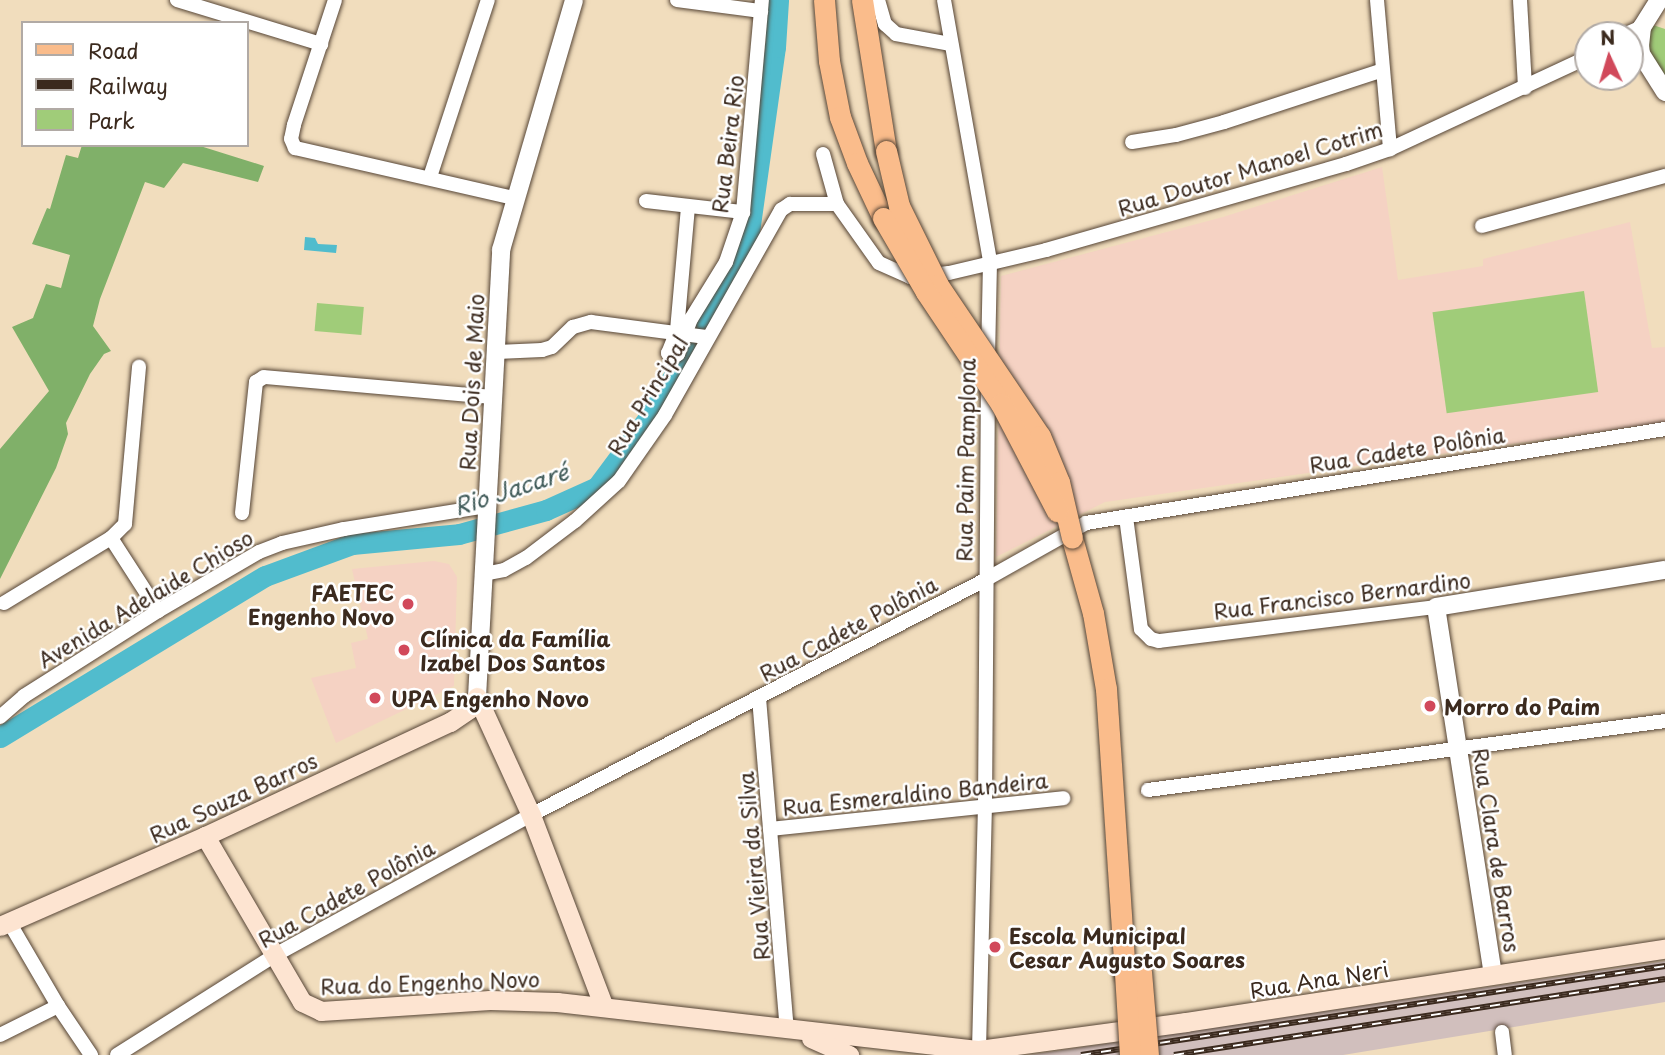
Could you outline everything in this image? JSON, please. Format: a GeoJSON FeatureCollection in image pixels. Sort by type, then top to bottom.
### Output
{"type":"FeatureCollection","features":[{"type":"Feature","properties":{"kind":"main road"},"geometry":{"type":"LineString","coordinates":[[824,0],[829,61],[840,117],[856,163],[883,218],[926,292],[1001,404],[1072,538]]}},
{"type":"Feature","properties":{"kind":"main road"},"geometry":{"type":"LineString","coordinates":[[862,0],[886,150],[899,206],[932,273],[1040,436],[1059,482],[1093,613],[1112,740],[1120,876],[1132,919],[1130,1055]]}},
{"type":"Feature","properties":{"kind":"main road","name":"Rua Dois de Maio"},"geometry":{"type":"LineString","coordinates":[[477,697],[531,815],[603,1005]]}},
{"type":"Feature","properties":{"kind":"main road","name":"Rua Souza Barros"},"geometry":{"type":"LineString","coordinates":[[4,924],[205,836],[450,722],[469,709],[477,697]]}},
{"type":"Feature","properties":{"kind":"main road","name":"Rua do Engenho Novo"},"geometry":{"type":"LineString","coordinates":[[205,836],[302,1002],[321,1011],[490,1000],[603,1005],[972,1050]]}},
{"type":"Feature","properties":{"kind":"main road","name":"Rua Ana Neri"},"geometry":{"type":"LineString","coordinates":[[972,1050],[1665,949]]}},
{"type":"Feature","properties":{"kind":"main road"},"geometry":{"type":"LineString","coordinates":[[1133,972],[1148,1055]]}},
{"type":"Feature","properties":{"kind":"main road","name":"Rua do Engenho Novo"},"geometry":{"type":"LineString","coordinates":[[791,1030],[849,1055]]}},
{"type":"Feature","properties":{"kind":"main road"},"geometry":{"type":"LineString","coordinates":[[939,1055],[972,1050]]}},
{"type":"Feature","properties":{"kind":"street"},"geometry":{"type":"LineString","coordinates":[[177,0],[246,21]]}},
{"type":"Feature","properties":{"kind":"street"},"geometry":{"type":"LineString","coordinates":[[335,0],[294,125],[291,139],[295,149],[430,177],[514,198]]}},
{"type":"Feature","properties":{"kind":"street"},"geometry":{"type":"LineString","coordinates":[[430,177],[488,0]]}},
{"type":"Feature","properties":{"kind":"street","name":"Rua Dois de Maio"},"geometry":{"type":"LineString","coordinates":[[477,697],[501,250],[574,0]]}},
{"type":"Feature","properties":{"kind":"street"},"geometry":{"type":"LineString","coordinates":[[677,0],[762,5]]}},
{"type":"Feature","properties":{"kind":"street"},"geometry":{"type":"LineString","coordinates":[[878,0],[885,24],[896,34],[951,44]]}},
{"type":"Feature","properties":{"kind":"street","name":"Rua Paim Pamplona"},"geometry":{"type":"LineString","coordinates":[[944,0],[990,262],[985,807],[972,1050]]}},
{"type":"Feature","properties":{"kind":"street"},"geometry":{"type":"LineString","coordinates":[[1377,0],[1390,149]]}},
{"type":"Feature","properties":{"kind":"street"},"geometry":{"type":"LineString","coordinates":[[1520,0],[1525,88]]}},
{"type":"Feature","properties":{"kind":"street"},"geometry":{"type":"LineString","coordinates":[[1644,24],[1659,0]]}},
{"type":"Feature","properties":{"kind":"street","name":"Rua Beira Rio"},"geometry":{"type":"LineString","coordinates":[[691,334],[721,271],[743,212],[762,5]]}},
{"type":"Feature","properties":{"kind":"street"},"geometry":{"type":"LineString","coordinates":[[1644,26],[1665,18]]}},
{"type":"Feature","properties":{"kind":"street"},"geometry":{"type":"LineString","coordinates":[[248,22],[321,44]]}},
{"type":"Feature","properties":{"kind":"street"},"geometry":{"type":"LineString","coordinates":[[1644,63],[1665,91]]}},
{"type":"Feature","properties":{"kind":"street","name":"Rua Doutor Manoel Cotrim"},"geometry":{"type":"LineString","coordinates":[[910,277],[949,273],[1046,250],[1279,186],[1390,149],[1574,64]]}},
{"type":"Feature","properties":{"kind":"street"},"geometry":{"type":"LineString","coordinates":[[1132,142],[1176,135],[1224,122],[1383,69]]}},
{"type":"Feature","properties":{"kind":"street"},"geometry":{"type":"LineString","coordinates":[[823,154],[837,204],[879,263],[910,277],[972,377],[987,415]]}},
{"type":"Feature","properties":{"kind":"street"},"geometry":{"type":"LineString","coordinates":[[1482,226],[1665,176]]}},
{"type":"Feature","properties":{"kind":"street"},"geometry":{"type":"LineString","coordinates":[[646,201],[743,212]]}},
{"type":"Feature","properties":{"kind":"street","name":"Rua Principal"},"geometry":{"type":"LineString","coordinates":[[484,574],[519,563],[607,494],[664,415],[691,334],[780,210],[790,204],[837,204]]}},
{"type":"Feature","properties":{"kind":"street"},"geometry":{"type":"LineString","coordinates":[[688,207],[691,334]]}},
{"type":"Feature","properties":{"kind":"street"},"geometry":{"type":"LineString","coordinates":[[497,352],[552,347],[573,327],[591,321],[691,334]]}},
{"type":"Feature","properties":{"kind":"street"},"geometry":{"type":"LineString","coordinates":[[672,358],[668,353],[691,334]]}},
{"type":"Feature","properties":{"kind":"street"},"geometry":{"type":"LineString","coordinates":[[4,603],[111,538],[127,519],[139,367]]}},
{"type":"Feature","properties":{"kind":"street"},"geometry":{"type":"LineString","coordinates":[[242,513],[256,382],[264,377],[494,397]]}},
{"type":"Feature","properties":{"kind":"street","name":"Rua Cadete Polônia"},"geometry":{"type":"LineString","coordinates":[[117,1055],[275,955],[531,815],[985,580],[1086,523],[1665,429]]}},
{"type":"Feature","properties":{"kind":"street","name":"Avenida Adelaide Chioso"},"geometry":{"type":"LineString","coordinates":[[0,717],[24,696],[158,611],[233,566],[282,543],[344,529],[487,512]]}},
{"type":"Feature","properties":{"kind":"street","name":"Rua Francisco Bernardino"},"geometry":{"type":"LineString","coordinates":[[1126,517],[1141,629],[1151,639],[1159,641],[1436,607],[1665,570]]}},
{"type":"Feature","properties":{"kind":"street"},"geometry":{"type":"LineString","coordinates":[[111,538],[158,611]]}},
{"type":"Feature","properties":{"kind":"street","name":"Rua Clara de Barros"},"geometry":{"type":"LineString","coordinates":[[1436,607],[1493,975]]}},
{"type":"Feature","properties":{"kind":"street","name":"Rua Vieira da Silva"},"geometry":{"type":"LineString","coordinates":[[759,698],[791,1030]]}},
{"type":"Feature","properties":{"kind":"street"},"geometry":{"type":"LineString","coordinates":[[1148,790],[1665,721]]}},
{"type":"Feature","properties":{"kind":"street","name":"Rua Esmeraldino Bandeira"},"geometry":{"type":"LineString","coordinates":[[771,830],[1063,798]]}},
{"type":"Feature","properties":{"kind":"street"},"geometry":{"type":"LineString","coordinates":[[4,924],[91,1055]]}},
{"type":"Feature","properties":{"kind":"street"},"geometry":{"type":"LineString","coordinates":[[0,1035],[58,1006]]}},
{"type":"Feature","properties":{"kind":"street"},"geometry":{"type":"LineString","coordinates":[[1502,1032],[1506,1055]]}},
{"type":"Feature","properties":{"kind":"shaded area"},"geometry":{"type":"Polygon","coordinates":[[[1382,167],[1398,280],[1483,266],[1483,259],[1630,222],[1652,348],[1665,347],[1665,422],[1105,502],[996,557],[1001,276],[1223,217],[1382,167]]]}},
{"type":"Feature","properties":{"kind":"shaded area"},"geometry":{"type":"Polygon","coordinates":[[[434,561],[449,564],[457,577],[454,686],[336,743],[311,678],[356,668],[351,643],[368,639],[352,569],[434,561]]]}},
{"type":"Feature","properties":{"kind":"shaded area"},"geometry":{"type":"Polygon","coordinates":[[[1665,961],[1665,1002],[1343,1055],[1029,1055],[1665,961]]]}},
{"type":"Feature","properties":{"kind":"green space"},"geometry":{"type":"Polygon","coordinates":[[[1653,25],[1665,29],[1665,81],[1644,42],[1647,30],[1653,25]]]}},
{"type":"Feature","properties":{"kind":"green space"},"geometry":{"type":"Polygon","coordinates":[[[81,147],[203,147],[264,166],[258,182],[183,163],[164,188],[145,182],[100,299],[93,326],[111,351],[104,354],[90,374],[66,423],[68,434],[56,468],[0,579],[0,449],[49,391],[12,327],[33,318],[46,284],[61,288],[70,255],[32,244],[47,208],[50,209],[66,155],[78,158],[81,147]]]}},
{"type":"Feature","properties":{"kind":"green space"},"geometry":{"type":"Polygon","coordinates":[[[1584,291],[1598,392],[1447,413],[1432,312],[1584,291]]]}},
{"type":"Feature","properties":{"kind":"green space"},"geometry":{"type":"Polygon","coordinates":[[[317,303],[364,307],[361,335],[315,331],[317,303]]]}},
{"type":"Feature","properties":{"kind":"water"},"geometry":{"type":"Polygon","coordinates":[[[305,237],[315,238],[318,244],[337,245],[336,253],[304,250],[305,237]]]}},
{"type":"Feature","properties":{"kind":"waterway","name":"Rio Jacaré"},"geometry":{"type":"LineString","coordinates":[[0,737],[265,576],[352,544],[459,534],[546,510],[597,487],[649,417],[719,300],[748,239],[775,47],[778,0]]}},
{"type":"Feature","properties":{"kind":"railway"},"geometry":{"type":"LineString","coordinates":[[1081,1055],[1665,966]]}},
{"type":"Feature","properties":{"kind":"railway"},"geometry":{"type":"LineString","coordinates":[[1174,1055],[1665,979]]}},
{"type":"Feature","properties":{"kind":"place","name":"FAETEC Engenho Novo"},"geometry":{"type":"Point","coordinates":[408,604]}},
{"type":"Feature","properties":{"kind":"place","name":"Clínica da Família Izabel Dos Santos"},"geometry":{"type":"Point","coordinates":[404,650]}},
{"type":"Feature","properties":{"kind":"place","name":"UPA Engenho Novo"},"geometry":{"type":"Point","coordinates":[375,698]}},
{"type":"Feature","properties":{"kind":"place","name":"Morro do Paim"},"geometry":{"type":"Point","coordinates":[1430,706]}},
{"type":"Feature","properties":{"kind":"place","name":"Escola Municipal Cesar Augusto Soares"},"geometry":{"type":"Point","coordinates":[995,947]}}]}
